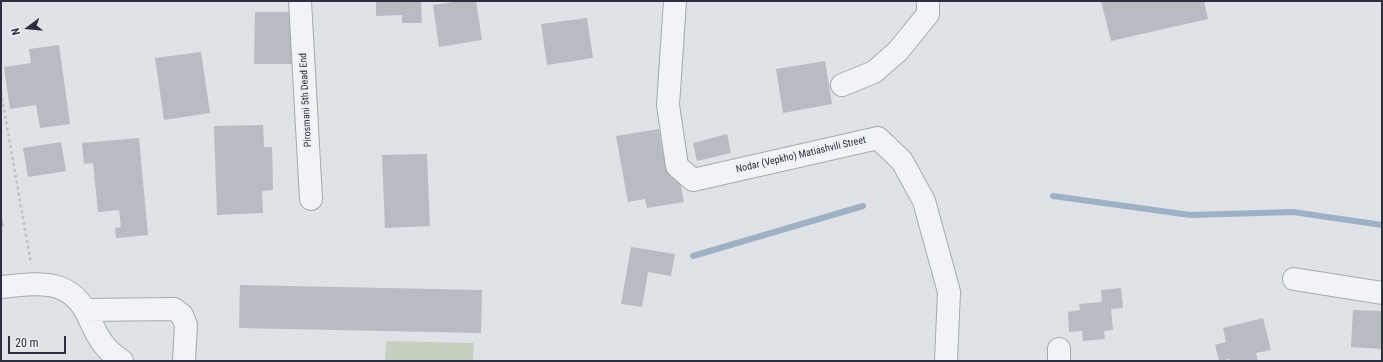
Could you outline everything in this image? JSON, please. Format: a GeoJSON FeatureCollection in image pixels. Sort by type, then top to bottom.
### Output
{"type":"FeatureCollection","features":[{"type":"Feature","properties":{"kind":"street","name":"Pirosmani 5th Dead End"},"geometry":{"type":"LineString","coordinates":[[300,1],[311,199]]}},
{"type":"Feature","properties":{"kind":"street","name":"Nodar (Vepkho) Matiashvili Street"},"geometry":{"type":"LineString","coordinates":[[675,1],[668,105],[677,166],[693,180],[878,138],[902,161],[924,202],[949,292],[946,361]]}},
{"type":"Feature","properties":{"kind":"street"},"geometry":{"type":"LineString","coordinates":[[842,84],[874,72],[898,51],[928,14],[928,1]]}},
{"type":"Feature","properties":{"kind":"street"},"geometry":{"type":"LineString","coordinates":[[1294,279],[1382,293]]}},
{"type":"Feature","properties":{"kind":"street"},"geometry":{"type":"LineString","coordinates":[[1,287],[46,284],[68,290],[86,310],[98,338],[111,358]]}},
{"type":"Feature","properties":{"kind":"street"},"geometry":{"type":"LineString","coordinates":[[86,310],[174,310],[182,315],[186,325],[184,361]]}},
{"type":"Feature","properties":{"kind":"path"},"geometry":{"type":"LineString","coordinates":[[1,92],[35,284]]}},
{"type":"Feature","properties":{"kind":"green space"},"geometry":{"type":"Polygon","coordinates":[[[386,341],[474,343],[473,361],[385,361],[386,341]]]}},
{"type":"Feature","properties":{"kind":"building"},"geometry":{"type":"Polygon","coordinates":[[[376,1],[421,1],[422,23],[402,23],[402,15],[376,16],[376,1]]]}},
{"type":"Feature","properties":{"kind":"building"},"geometry":{"type":"Polygon","coordinates":[[[460,1],[476,1],[482,40],[439,47],[433,5],[460,1]]]}},
{"type":"Feature","properties":{"kind":"building"},"geometry":{"type":"Polygon","coordinates":[[[1101,1],[1204,1],[1208,19],[1111,41],[1101,1]]]}},
{"type":"Feature","properties":{"kind":"building"},"geometry":{"type":"Polygon","coordinates":[[[255,12],[297,12],[296,64],[254,64],[255,12]]]}},
{"type":"Feature","properties":{"kind":"building"},"geometry":{"type":"Polygon","coordinates":[[[587,18],[593,58],[547,65],[541,24],[587,18]]]}},
{"type":"Feature","properties":{"kind":"building"},"geometry":{"type":"Polygon","coordinates":[[[59,45],[70,124],[40,128],[36,105],[10,109],[4,67],[31,63],[29,49],[59,45]]]}},
{"type":"Feature","properties":{"kind":"building"},"geometry":{"type":"Polygon","coordinates":[[[201,52],[210,113],[164,120],[155,58],[201,52]]]}},
{"type":"Feature","properties":{"kind":"building"},"geometry":{"type":"Polygon","coordinates":[[[825,61],[832,104],[783,113],[776,69],[825,61]]]}},
{"type":"Feature","properties":{"kind":"building"},"geometry":{"type":"Polygon","coordinates":[[[263,125],[264,147],[272,147],[273,190],[262,191],[263,213],[217,215],[214,126],[263,125]]]}},
{"type":"Feature","properties":{"kind":"building"},"geometry":{"type":"Polygon","coordinates":[[[659,129],[666,170],[674,169],[676,182],[680,181],[684,202],[647,208],[645,199],[628,202],[616,136],[659,129]]]}},
{"type":"Feature","properties":{"kind":"building"},"geometry":{"type":"Polygon","coordinates":[[[727,134],[731,153],[697,161],[693,143],[727,134]]]}},
{"type":"Feature","properties":{"kind":"building"},"geometry":{"type":"Polygon","coordinates":[[[139,138],[148,235],[116,238],[115,228],[121,227],[119,210],[98,212],[93,163],[84,164],[82,143],[139,138]]]}},
{"type":"Feature","properties":{"kind":"building"},"geometry":{"type":"Polygon","coordinates":[[[61,142],[66,171],[28,177],[23,148],[61,142]]]}},
{"type":"Feature","properties":{"kind":"building"},"geometry":{"type":"Polygon","coordinates":[[[427,154],[430,226],[385,228],[382,155],[427,154]]]}},
{"type":"Feature","properties":{"kind":"building"},"geometry":{"type":"Polygon","coordinates":[[[1,214],[4,226],[1,227],[1,214]]]}},
{"type":"Feature","properties":{"kind":"building"},"geometry":{"type":"Polygon","coordinates":[[[631,247],[675,254],[671,276],[648,272],[642,307],[621,304],[631,247]]]}},
{"type":"Feature","properties":{"kind":"building"},"geometry":{"type":"Polygon","coordinates":[[[240,285],[482,290],[481,333],[239,328],[240,285]]]}},
{"type":"Feature","properties":{"kind":"building"},"geometry":{"type":"Polygon","coordinates":[[[1121,288],[1123,308],[1111,309],[1113,330],[1104,331],[1105,339],[1083,341],[1082,331],[1069,332],[1068,312],[1080,310],[1079,304],[1102,302],[1101,290],[1121,288]]]}},
{"type":"Feature","properties":{"kind":"building"},"geometry":{"type":"Polygon","coordinates":[[[1353,310],[1382,311],[1382,349],[1351,347],[1353,310]]]}},
{"type":"Feature","properties":{"kind":"building"},"geometry":{"type":"Polygon","coordinates":[[[1263,318],[1271,350],[1256,353],[1258,361],[1231,361],[1230,359],[1219,361],[1215,345],[1226,342],[1223,328],[1263,318]]]}},
{"type":"Feature","properties":{"kind":"waterway"},"geometry":{"type":"LineString","coordinates":[[1053,196],[1190,215],[1293,212],[1382,225]]}},
{"type":"Feature","properties":{"kind":"waterway"},"geometry":{"type":"LineString","coordinates":[[693,256],[863,206]]}}]}
